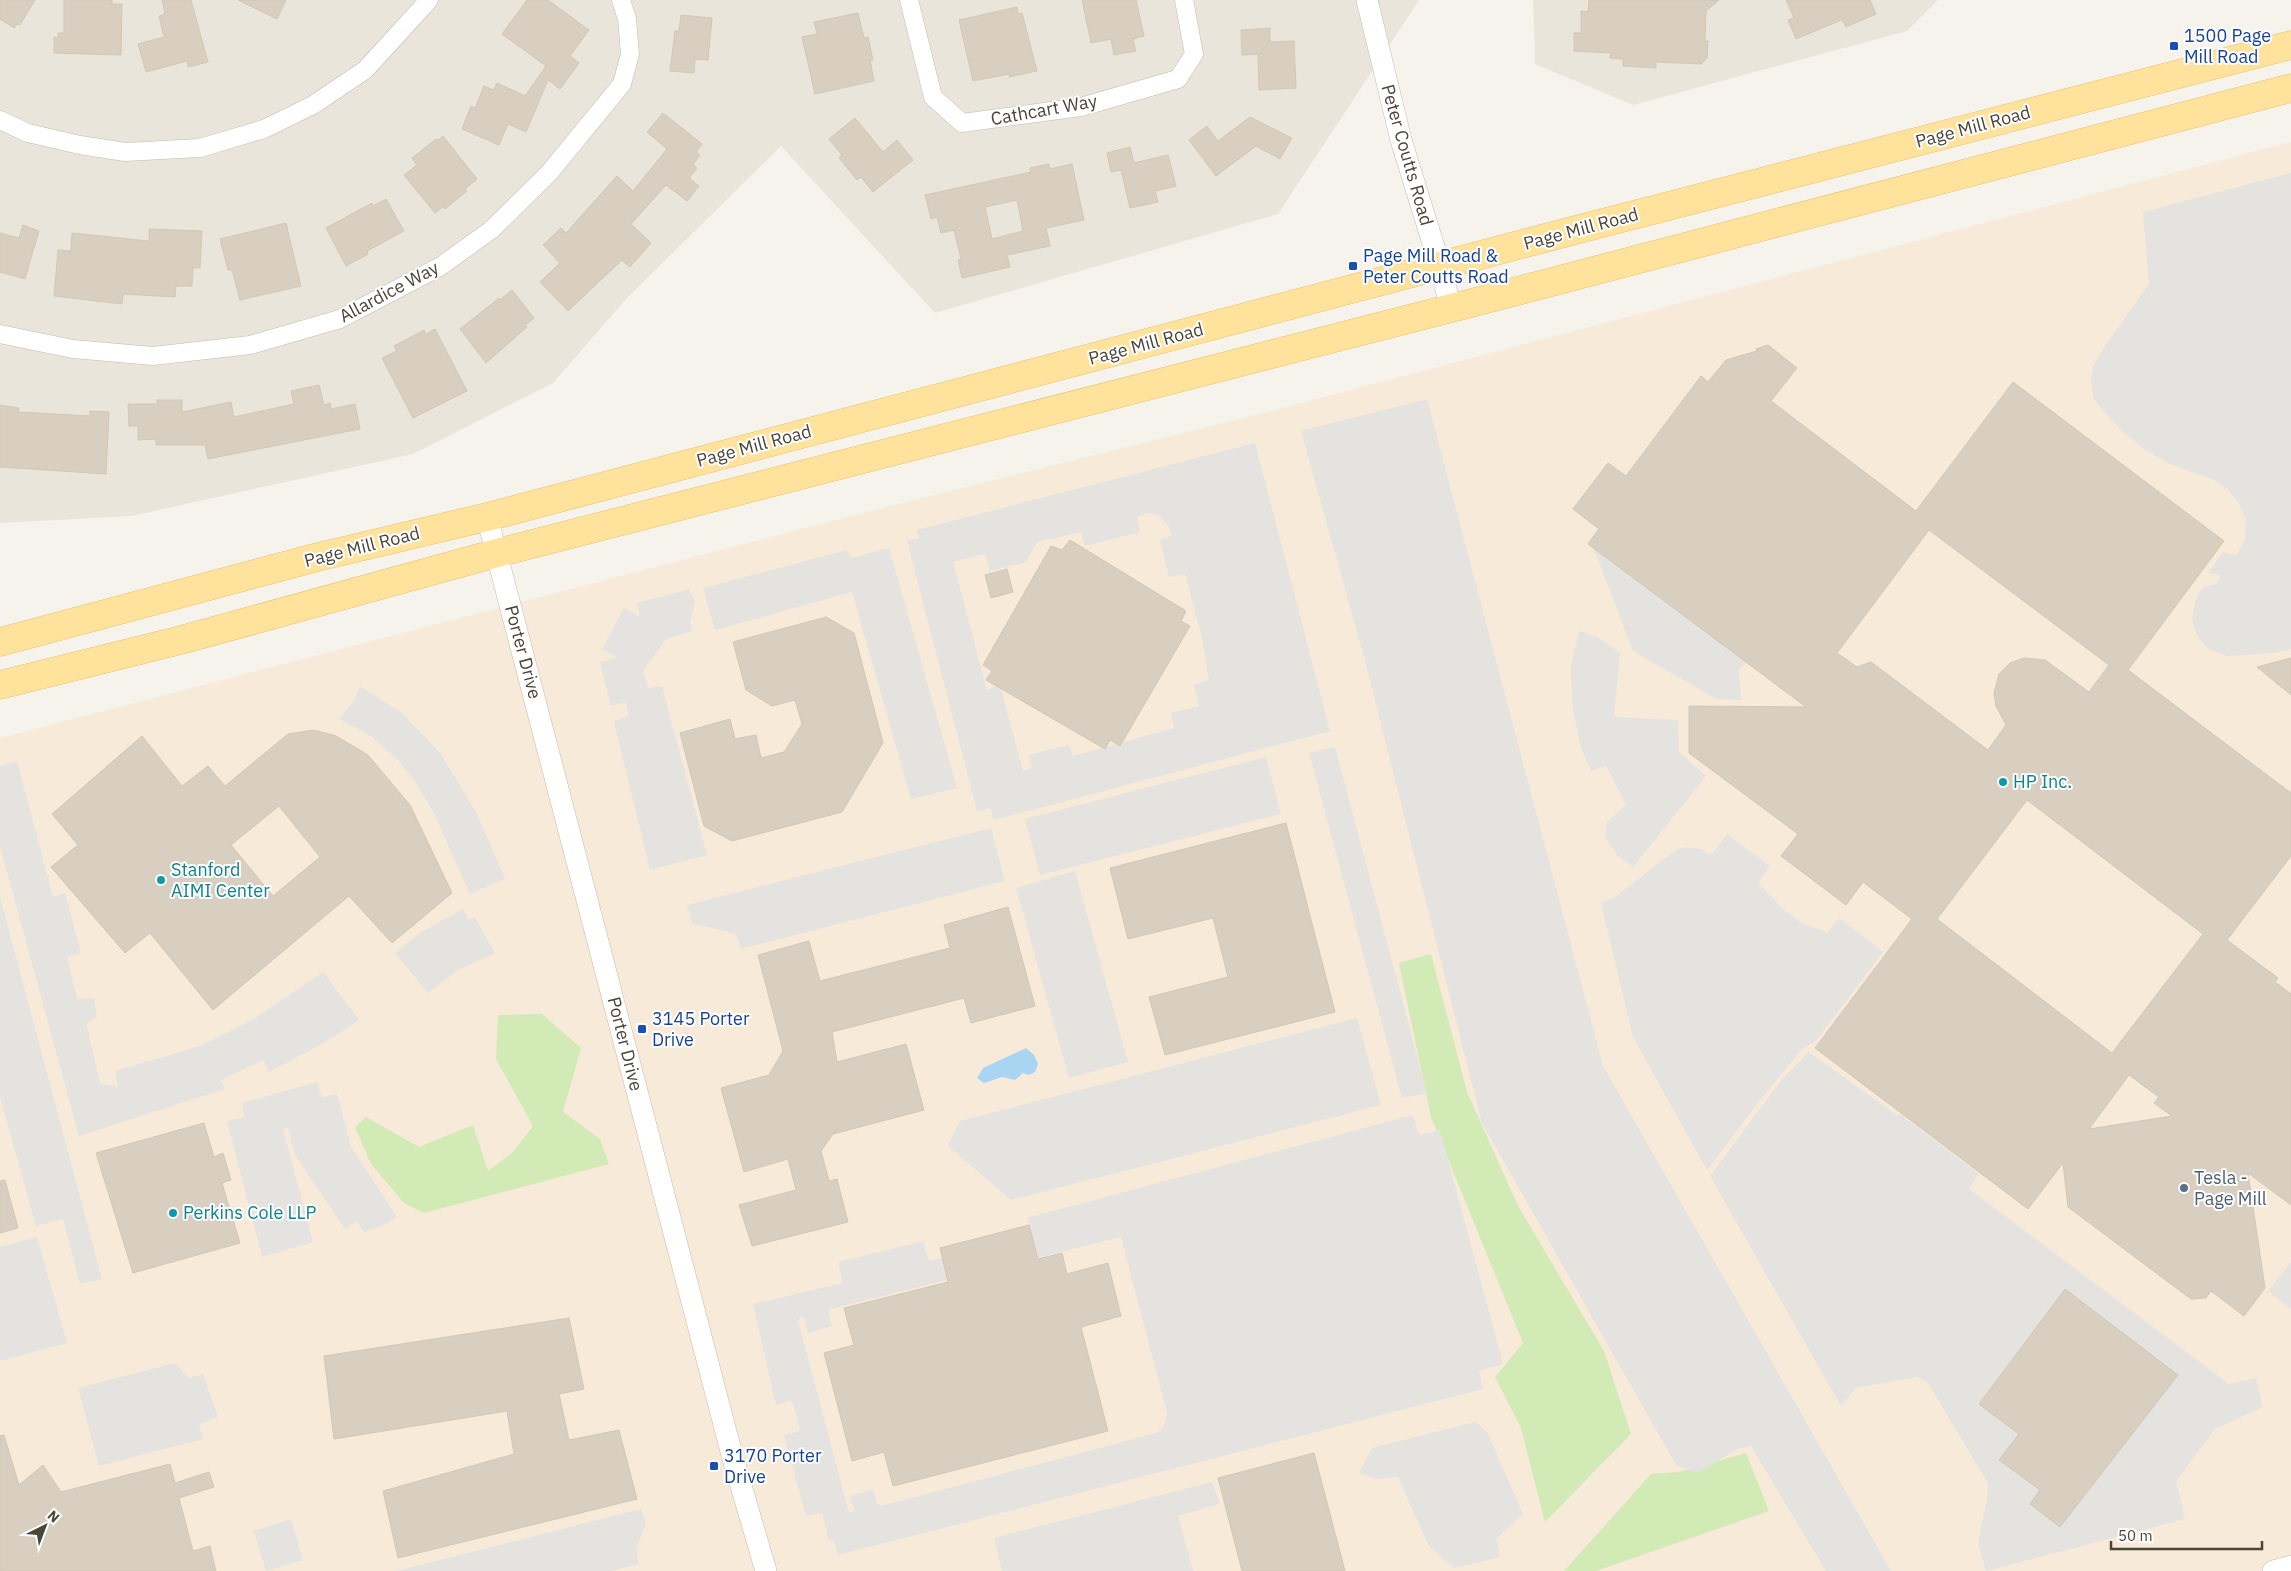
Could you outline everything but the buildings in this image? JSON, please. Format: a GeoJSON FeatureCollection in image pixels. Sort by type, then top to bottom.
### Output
{"type":"FeatureCollection","features":[{"type":"Feature","properties":{"kind":"main road","name":"Page Mill Road"},"geometry":{"type":"LineString","coordinates":[[0,642],[318,557],[487,517],[1440,266],[2291,45]]}},
{"type":"Feature","properties":{"kind":"main road"},"geometry":{"type":"LineString","coordinates":[[0,685],[180,640],[497,553],[1451,308],[2291,88]]}},
{"type":"Feature","properties":{"kind":"street"},"geometry":{"type":"LineString","coordinates":[[0,120],[28,132],[80,145],[116,151],[200,148],[264,129],[313,105],[365,70],[429,0]]}},
{"type":"Feature","properties":{"kind":"street","name":"Allardice Way"},"geometry":{"type":"LineString","coordinates":[[0,334],[73,349],[153,356],[250,345],[340,319],[440,266],[491,230],[549,173],[622,84],[630,54],[628,19],[621,0]]}},
{"type":"Feature","properties":{"kind":"street","name":"Cathcart Way"},"geometry":{"type":"LineString","coordinates":[[909,0],[933,98],[962,124],[1081,107],[1178,79],[1194,54],[1184,0]]}},
{"type":"Feature","properties":{"kind":"street","name":"Peter Coutts Road"},"geometry":{"type":"LineString","coordinates":[[1367,0],[1401,140],[1451,308]]}},
{"type":"Feature","properties":{"kind":"street","name":"Porter Drive"},"geometry":{"type":"LineString","coordinates":[[487,517],[732,1455],[766,1571]]}},
{"type":"Feature","properties":{"kind":"street"},"geometry":{"type":"LineString","coordinates":[[2273,1571],[2291,1566]]}},
{"type":"Feature","properties":{"kind":"shaded area"},"geometry":{"type":"Polygon","coordinates":[[[0,0],[1419,0],[1278,214],[935,313],[781,146],[627,298],[553,383],[413,454],[131,516],[0,523],[0,0]]]}},
{"type":"Feature","properties":{"kind":"shaded area"},"geometry":{"type":"Polygon","coordinates":[[[1533,0],[1938,0],[1907,31],[1633,105],[1535,64],[1533,0]]]}},
{"type":"Feature","properties":{"kind":"shaded area"},"geometry":{"type":"Polygon","coordinates":[[[2291,142],[2291,1571],[0,1571],[0,738],[890,506],[1267,412],[2291,142]]]}},
{"type":"Feature","properties":{"kind":"shaded area"},"geometry":{"type":"Polygon","coordinates":[[[2291,173],[2291,649],[2274,653],[2227,656],[2209,649],[2200,639],[2194,629],[2192,617],[2197,595],[2205,586],[2216,584],[2220,578],[2219,575],[2208,573],[2223,552],[2236,556],[2245,540],[2246,520],[2239,503],[2227,488],[2214,480],[2168,463],[2147,451],[2124,433],[2094,399],[2091,382],[2093,366],[2149,284],[2143,212],[2291,173]]]}},
{"type":"Feature","properties":{"kind":"shaded area"},"geometry":{"type":"Polygon","coordinates":[[[1427,399],[1603,1066],[1891,1571],[1826,1571],[1751,1446],[1739,1448],[1699,1472],[1676,1465],[1482,1123],[1364,657],[1301,431],[1427,399]]]}},
{"type":"Feature","properties":{"kind":"shaded area"},"geometry":{"type":"Polygon","coordinates":[[[1255,443],[1330,731],[994,820],[990,808],[977,811],[907,541],[919,538],[917,530],[1255,443]],[[1149,513],[1137,517],[1140,532],[1085,546],[1081,532],[1037,542],[1026,562],[990,571],[985,554],[953,562],[987,690],[1000,685],[1023,771],[1032,768],[1029,755],[1069,745],[1073,756],[1174,728],[1171,713],[1199,706],[1194,685],[1209,680],[1202,638],[1185,574],[1169,577],[1160,540],[1172,536],[1168,525],[1157,514],[1149,513]]]}},
{"type":"Feature","properties":{"kind":"shaded area"},"geometry":{"type":"Polygon","coordinates":[[[1593,547],[1750,656],[1739,671],[1741,700],[1717,699],[1633,651],[1593,547]]]}},
{"type":"Feature","properties":{"kind":"shaded area"},"geometry":{"type":"Polygon","coordinates":[[[889,548],[957,788],[911,799],[852,592],[715,630],[703,588],[847,550],[851,558],[889,548]]]}},
{"type":"Feature","properties":{"kind":"shaded area"},"geometry":{"type":"Polygon","coordinates":[[[689,589],[695,602],[690,622],[693,631],[666,639],[643,671],[648,688],[662,686],[707,855],[650,870],[614,722],[629,715],[626,702],[611,706],[600,662],[617,657],[602,649],[624,608],[640,617],[637,603],[689,589]]]}},
{"type":"Feature","properties":{"kind":"shaded area"},"geometry":{"type":"Polygon","coordinates":[[[1579,631],[1597,637],[1620,653],[1614,717],[1678,720],[1679,752],[1706,776],[1633,867],[1618,856],[1605,836],[1607,822],[1626,805],[1606,766],[1591,771],[1581,748],[1572,704],[1571,665],[1579,631]]]}},
{"type":"Feature","properties":{"kind":"shaded area"},"geometry":{"type":"Polygon","coordinates":[[[360,686],[402,713],[440,753],[476,812],[505,879],[470,894],[434,813],[414,780],[398,760],[371,736],[339,719],[354,701],[360,686]]]}},
{"type":"Feature","properties":{"kind":"shaded area"},"geometry":{"type":"Polygon","coordinates":[[[1335,747],[1427,1093],[1402,1098],[1309,753],[1335,747]]]}},
{"type":"Feature","properties":{"kind":"shaded area"},"geometry":{"type":"Polygon","coordinates":[[[1266,757],[1281,814],[1040,875],[1025,819],[1266,757]]]}},
{"type":"Feature","properties":{"kind":"shaded area"},"geometry":{"type":"Polygon","coordinates":[[[17,761],[53,897],[65,893],[81,953],[67,957],[77,999],[94,998],[97,1017],[86,1023],[100,1083],[118,1087],[115,1071],[200,1046],[252,1020],[323,972],[359,1020],[322,1044],[269,1072],[263,1060],[221,1080],[225,1089],[79,1136],[0,846],[0,766],[17,761]]]}},
{"type":"Feature","properties":{"kind":"shaded area"},"geometry":{"type":"Polygon","coordinates":[[[991,828],[1005,881],[741,949],[736,934],[692,923],[687,905],[991,828]]]}},
{"type":"Feature","properties":{"kind":"shaded area"},"geometry":{"type":"Polygon","coordinates":[[[1727,834],[1770,866],[1758,883],[1784,910],[1802,923],[1828,933],[1839,918],[1883,952],[1815,1042],[1802,1049],[1760,1100],[1707,1170],[1633,1037],[1601,903],[1614,898],[1677,849],[1687,847],[1701,849],[1708,854],[1713,853],[1727,834]]]}},
{"type":"Feature","properties":{"kind":"shaded area"},"geometry":{"type":"Polygon","coordinates":[[[1075,871],[1128,1062],[1069,1078],[1016,888],[1075,871]]]}},
{"type":"Feature","properties":{"kind":"shaded area"},"geometry":{"type":"Polygon","coordinates":[[[0,897],[102,1279],[80,1284],[63,1219],[36,1226],[0,1097],[0,897]]]}},
{"type":"Feature","properties":{"kind":"shaded area"},"geometry":{"type":"Polygon","coordinates":[[[463,909],[469,920],[475,917],[495,953],[458,970],[428,993],[395,953],[420,933],[463,909]]]}},
{"type":"Feature","properties":{"kind":"shaded area"},"geometry":{"type":"Polygon","coordinates":[[[1357,1018],[1381,1105],[1011,1200],[948,1146],[960,1121],[1357,1018]]]}},
{"type":"Feature","properties":{"kind":"shaded area"},"geometry":{"type":"Polygon","coordinates":[[[1809,1052],[1898,1116],[1900,1114],[1979,1174],[1969,1189],[2229,1384],[2256,1378],[2263,1407],[2215,1429],[2176,1481],[2185,1519],[1986,1571],[1978,1543],[1987,1499],[1988,1483],[1928,1383],[1917,1377],[1856,1388],[1841,1406],[1710,1176],[1782,1079],[1809,1052]]]}},
{"type":"Feature","properties":{"kind":"shaded area"},"geometry":{"type":"Polygon","coordinates":[[[317,1082],[322,1097],[337,1094],[351,1147],[397,1217],[386,1224],[364,1232],[356,1221],[345,1229],[295,1155],[288,1128],[283,1129],[313,1242],[262,1257],[227,1121],[245,1117],[242,1103],[317,1082]]]}},
{"type":"Feature","properties":{"kind":"shaded area"},"geometry":{"type":"Polygon","coordinates":[[[1413,1115],[1418,1132],[1421,1135],[1440,1130],[1503,1364],[1479,1371],[1483,1389],[838,1555],[834,1541],[829,1541],[822,1513],[806,1516],[784,1435],[797,1432],[800,1429],[793,1403],[790,1401],[776,1405],[753,1304],[843,1283],[838,1262],[923,1241],[928,1258],[932,1261],[1032,1234],[1027,1218],[1413,1115]],[[1121,1237],[830,1309],[828,1312],[832,1326],[808,1333],[804,1318],[800,1317],[798,1320],[849,1513],[854,1510],[850,1496],[873,1489],[877,1504],[881,1506],[1156,1433],[1162,1429],[1167,1413],[1121,1237]]]}},
{"type":"Feature","properties":{"kind":"shaded area"},"geometry":{"type":"Polygon","coordinates":[[[37,1237],[67,1343],[0,1361],[0,1247],[37,1237]]]}},
{"type":"Feature","properties":{"kind":"shaded area"},"geometry":{"type":"Polygon","coordinates":[[[2291,1262],[2291,1309],[2268,1291],[2291,1262]]]}},
{"type":"Feature","properties":{"kind":"shaded area"},"geometry":{"type":"Polygon","coordinates":[[[175,1363],[189,1378],[203,1374],[218,1417],[199,1424],[203,1439],[99,1466],[78,1388],[175,1363]]]}},
{"type":"Feature","properties":{"kind":"shaded area"},"geometry":{"type":"Polygon","coordinates":[[[1475,1422],[1487,1432],[1523,1514],[1496,1539],[1500,1557],[1454,1568],[1428,1545],[1398,1477],[1375,1479],[1359,1473],[1372,1448],[1475,1422]]]}},
{"type":"Feature","properties":{"kind":"shaded area"},"geometry":{"type":"Polygon","coordinates":[[[1212,1482],[1220,1504],[1178,1516],[1193,1571],[1002,1571],[994,1538],[1212,1482]]]}},
{"type":"Feature","properties":{"kind":"shaded area"},"geometry":{"type":"Polygon","coordinates":[[[641,1509],[646,1522],[636,1550],[639,1564],[611,1571],[397,1571],[641,1509]]]}},
{"type":"Feature","properties":{"kind":"shaded area"},"geometry":{"type":"Polygon","coordinates":[[[291,1519],[303,1560],[266,1571],[254,1531],[291,1519]]]}},
{"type":"Feature","properties":{"kind":"green space"},"geometry":{"type":"Polygon","coordinates":[[[1431,954],[1467,1092],[1518,1206],[1604,1351],[1631,1434],[1545,1522],[1521,1428],[1495,1377],[1523,1343],[1431,1117],[1399,963],[1431,954]]]}},
{"type":"Feature","properties":{"kind":"green space"},"geometry":{"type":"Polygon","coordinates":[[[542,1014],[581,1048],[563,1112],[600,1139],[609,1164],[424,1213],[404,1203],[371,1164],[355,1127],[366,1117],[419,1147],[473,1125],[488,1171],[513,1152],[533,1126],[496,1059],[498,1015],[542,1014]]]}},
{"type":"Feature","properties":{"kind":"green space"},"geometry":{"type":"Polygon","coordinates":[[[1746,1453],[1769,1511],[1596,1571],[1564,1571],[1651,1474],[1679,1472],[1746,1453]]]}},
{"type":"Feature","properties":{"kind":"water"},"geometry":{"type":"Polygon","coordinates":[[[1026,1048],[1034,1055],[1038,1064],[1035,1072],[1029,1075],[1023,1073],[1015,1080],[1002,1077],[984,1083],[977,1078],[983,1068],[1026,1048]]]}},
{"type":"Feature","properties":{"kind":"place","name":"1500 Page Mill Road"},"geometry":{"type":"Point","coordinates":[2174,46]}},
{"type":"Feature","properties":{"kind":"place","name":"Page Mill Road & Peter Coutts Road"},"geometry":{"type":"Point","coordinates":[1353,266]}},
{"type":"Feature","properties":{"kind":"place","name":"HP Inc."},"geometry":{"type":"Point","coordinates":[2003,782]}},
{"type":"Feature","properties":{"kind":"place","name":"Stanford AIMI Center"},"geometry":{"type":"Point","coordinates":[161,880]}},
{"type":"Feature","properties":{"kind":"place","name":"3145 Porter Drive"},"geometry":{"type":"Point","coordinates":[642,1029]}},
{"type":"Feature","properties":{"kind":"place","name":"Tesla - Page Mill"},"geometry":{"type":"Point","coordinates":[2184,1188]}},
{"type":"Feature","properties":{"kind":"place","name":"Perkins Cole LLP"},"geometry":{"type":"Point","coordinates":[173,1213]}},
{"type":"Feature","properties":{"kind":"place","name":"3170 Porter Drive"},"geometry":{"type":"Point","coordinates":[714,1466]}}]}
